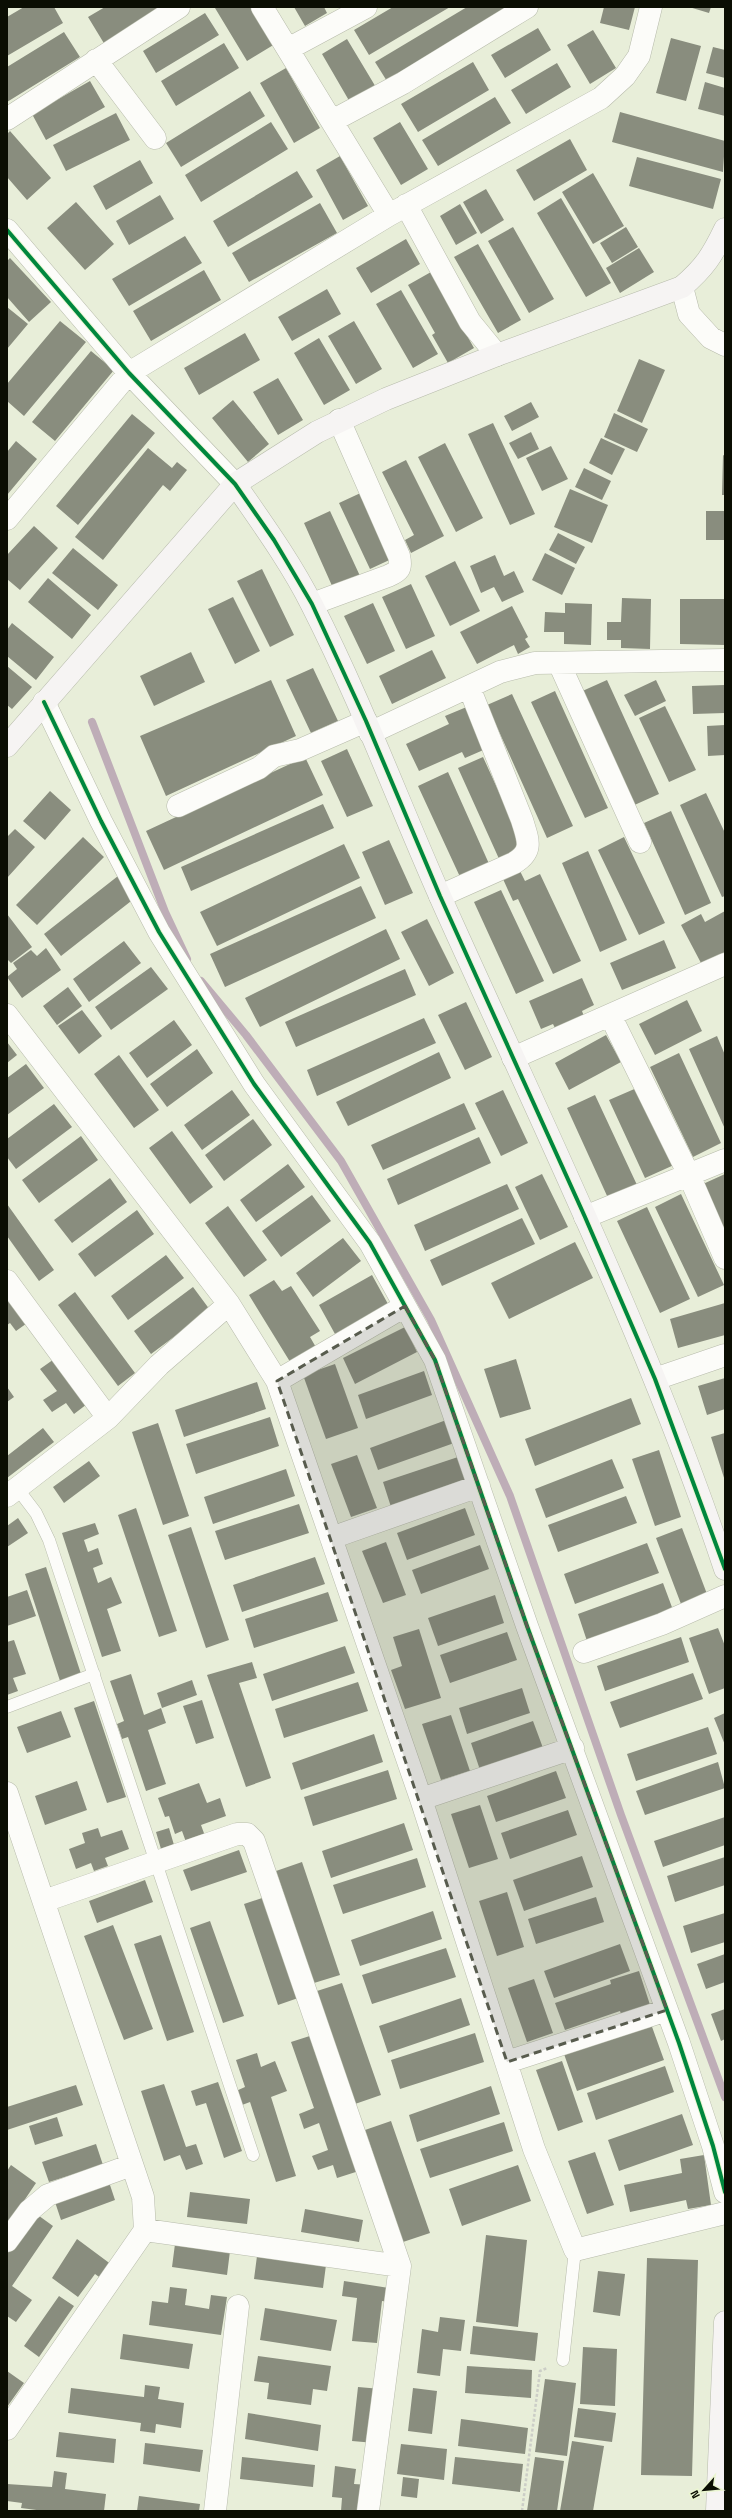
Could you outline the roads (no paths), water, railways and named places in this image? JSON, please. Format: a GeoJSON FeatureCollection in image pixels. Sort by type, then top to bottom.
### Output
{"type":"FeatureCollection","features":[{"type":"Feature","properties":{"kind":"street"},"geometry":{"type":"LineString","coordinates":[[7,119],[179,7]]}},
{"type":"Feature","properties":{"kind":"street"},"geometry":{"type":"LineString","coordinates":[[262,7],[332,121],[397,210],[470,322],[497,355]]}},
{"type":"Feature","properties":{"kind":"street"},"geometry":{"type":"LineString","coordinates":[[288,49],[366,7]]}},
{"type":"Feature","properties":{"kind":"street"},"geometry":{"type":"LineString","coordinates":[[332,121],[416,75],[528,7]]}},
{"type":"Feature","properties":{"kind":"street"},"geometry":{"type":"LineString","coordinates":[[7,519],[129,373],[397,210],[601,98],[625,76],[639,56],[651,7]]}},
{"type":"Feature","properties":{"kind":"street"},"geometry":{"type":"LineString","coordinates":[[96,60],[155,138]]}},
{"type":"Feature","properties":{"kind":"street"},"geometry":{"type":"LineString","coordinates":[[7,230],[129,373],[235,484],[274,540],[312,604],[368,727],[440,896],[585,1218],[655,1379],[724,1563]]}},
{"type":"Feature","properties":{"kind":"street"},"geometry":{"type":"LineString","coordinates":[[7,746],[235,484],[339,420],[386,398],[497,355],[682,287],[701,270],[711,256],[725,230]]}},
{"type":"Feature","properties":{"kind":"street"},"geometry":{"type":"LineString","coordinates":[[682,287],[689,314],[712,338],[725,346]]}},
{"type":"Feature","properties":{"kind":"street"},"geometry":{"type":"LineString","coordinates":[[312,604],[388,576],[398,571],[401,566],[399,556],[339,420]]}},
{"type":"Feature","properties":{"kind":"street"},"geometry":{"type":"LineString","coordinates":[[178,806],[259,768],[274,756],[300,750],[368,727],[469,687],[500,672],[535,663],[725,660]]}},
{"type":"Feature","properties":{"kind":"street"},"geometry":{"type":"LineString","coordinates":[[559,663],[640,842]]}},
{"type":"Feature","properties":{"kind":"street"},"geometry":{"type":"LineString","coordinates":[[440,896],[514,863],[523,858],[528,850],[528,842],[522,820],[469,687]]}},
{"type":"Feature","properties":{"kind":"street"},"geometry":{"type":"LineString","coordinates":[[44,702],[101,821],[159,932],[254,1084],[370,1243],[435,1360],[527,1626],[573,1748],[667,2010],[713,2146],[725,2192]]}},
{"type":"Feature","properties":{"kind":"street"},"geometry":{"type":"LineString","coordinates":[[513,1058],[725,964]]}},
{"type":"Feature","properties":{"kind":"street"},"geometry":{"type":"LineString","coordinates":[[7,1014],[229,1304],[277,1381],[421,1800],[508,2062],[534,2149],[575,2250],[725,2213]]}},
{"type":"Feature","properties":{"kind":"street"},"geometry":{"type":"LineString","coordinates":[[610,1016],[689,1175],[725,1258]]}},
{"type":"Feature","properties":{"kind":"street"},"geometry":{"type":"LineString","coordinates":[[585,1218],[725,1160]]}},
{"type":"Feature","properties":{"kind":"street"},"geometry":{"type":"LineString","coordinates":[[7,1282],[108,1418]]}},
{"type":"Feature","properties":{"kind":"street"},"geometry":{"type":"LineString","coordinates":[[12,1492],[108,1418],[159,1365],[229,1304]]}},
{"type":"Feature","properties":{"kind":"street"},"geometry":{"type":"LineString","coordinates":[[277,1381],[405,1306]]}},
{"type":"Feature","properties":{"kind":"street"},"geometry":{"type":"LineString","coordinates":[[655,1379],[725,1355]]}},
{"type":"Feature","properties":{"kind":"street"},"geometry":{"type":"LineString","coordinates":[[331,1538],[478,1486]]}},
{"type":"Feature","properties":{"kind":"street"},"geometry":{"type":"LineString","coordinates":[[584,1652],[662,1624],[725,1596]]}},
{"type":"Feature","properties":{"kind":"street"},"geometry":{"type":"LineString","coordinates":[[421,1800],[573,1748]]}},
{"type":"Feature","properties":{"kind":"street"},"geometry":{"type":"LineString","coordinates":[[7,1793],[143,2197],[145,2230],[7,2429]]}},
{"type":"Feature","properties":{"kind":"street"},"geometry":{"type":"LineString","coordinates":[[44,1901],[237,1834],[247,1834],[254,1841],[400,2266],[368,2511]]}},
{"type":"Feature","properties":{"kind":"street"},"geometry":{"type":"LineString","coordinates":[[508,2062],[667,2010]]}},
{"type":"Feature","properties":{"kind":"street"},"geometry":{"type":"LineString","coordinates":[[7,2241],[29,2211],[48,2195],[132,2165]]}},
{"type":"Feature","properties":{"kind":"street"},"geometry":{"type":"LineString","coordinates":[[145,2230],[400,2266]]}},
{"type":"Feature","properties":{"kind":"street"},"geometry":{"type":"LineString","coordinates":[[215,2511],[238,2306]]}},
{"type":"Feature","properties":{"kind":"street"},"geometry":{"type":"LineString","coordinates":[[717,2511],[725,2322]]}},
{"type":"Feature","properties":{"kind":"lane"},"geometry":{"type":"LineString","coordinates":[[12,1492],[36,1512],[44,1526],[253,2155]]}},
{"type":"Feature","properties":{"kind":"lane"},"geometry":{"type":"LineString","coordinates":[[7,1707],[94,1674]]}},
{"type":"Feature","properties":{"kind":"lane"},"geometry":{"type":"LineString","coordinates":[[564,2360],[575,2250]]}},
{"type":"Feature","properties":{"kind":"waterway"},"geometry":{"type":"LineString","coordinates":[[92,722],[165,912],[187,959]]}},
{"type":"Feature","properties":{"kind":"waterway"},"geometry":{"type":"LineString","coordinates":[[201,981],[246,1035],[341,1161],[431,1320],[510,1496],[621,1815],[725,2097]]}}]}
